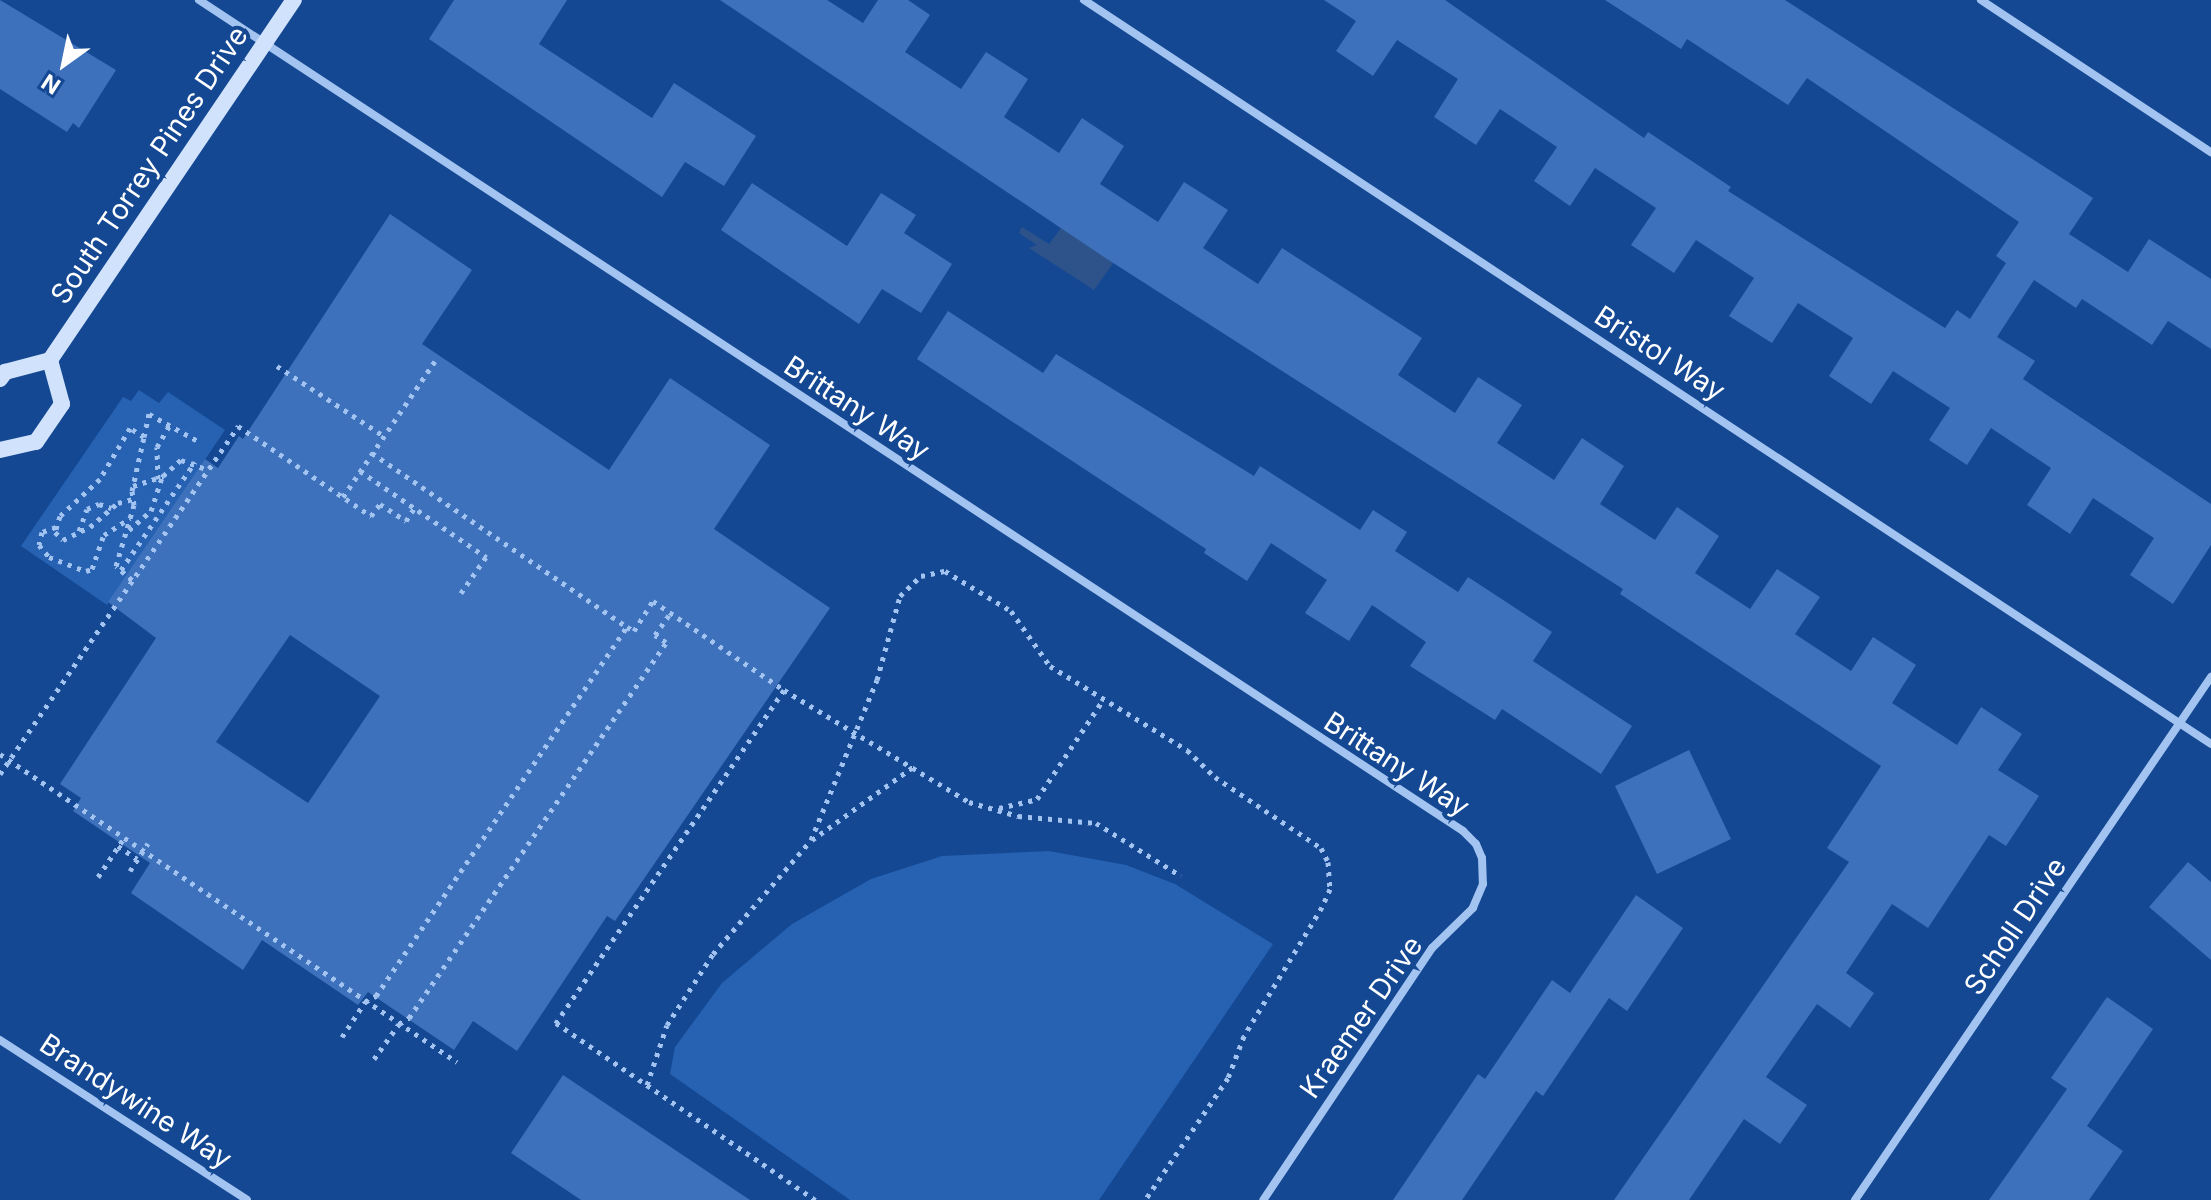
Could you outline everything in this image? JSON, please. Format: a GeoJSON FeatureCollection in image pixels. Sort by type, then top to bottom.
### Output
{"type":"FeatureCollection","features":[{"type":"Feature","properties":{"kind":"main road","name":"South Torrey Pines Drive"},"geometry":{"type":"LineString","coordinates":[[50,360],[262,41],[294,0]]}},
{"type":"Feature","properties":{"kind":"main road"},"geometry":{"type":"LineString","coordinates":[[0,379],[5,372],[50,360],[62,404],[36,442],[0,450]]}},
{"type":"Feature","properties":{"kind":"street","name":"Brittany Way"},"geometry":{"type":"LineString","coordinates":[[199,0],[1463,831],[1482,858]]}},
{"type":"Feature","properties":{"kind":"street","name":"Bristol Way"},"geometry":{"type":"LineString","coordinates":[[1084,0],[2211,744]]}},
{"type":"Feature","properties":{"kind":"street"},"geometry":{"type":"LineString","coordinates":[[1981,0],[2211,152]]}},
{"type":"Feature","properties":{"kind":"street","name":"Scholl Drive"},"geometry":{"type":"LineString","coordinates":[[1855,1200],[2211,677]]}},
{"type":"Feature","properties":{"kind":"street","name":"Kraemer Drive"},"geometry":{"type":"LineString","coordinates":[[1263,1200],[1432,948],[1473,908],[1483,884],[1482,858]]}},
{"type":"Feature","properties":{"kind":"street","name":"Brandywine Way"},"geometry":{"type":"LineString","coordinates":[[0,1040],[247,1200]]}},
{"type":"Feature","properties":{"kind":"path"},"geometry":{"type":"LineString","coordinates":[[343,497],[435,361]]}},
{"type":"Feature","properties":{"kind":"path"},"geometry":{"type":"LineString","coordinates":[[277,366],[384,436]]}},
{"type":"Feature","properties":{"kind":"path"},"geometry":{"type":"LineString","coordinates":[[132,580],[116,566],[130,518],[133,486],[149,414],[171,423],[198,441]]}},
{"type":"Feature","properties":{"kind":"path"},"geometry":{"type":"LineString","coordinates":[[126,532],[151,511],[160,478],[157,447],[171,423]]}},
{"type":"Feature","properties":{"kind":"path"},"geometry":{"type":"LineString","coordinates":[[0,774],[238,426],[371,516],[380,504],[406,521],[415,507]]}},
{"type":"Feature","properties":{"kind":"path"},"geometry":{"type":"LineString","coordinates":[[133,499],[111,508],[63,540],[57,537],[56,527],[60,516],[100,479],[130,428],[144,437]]}},
{"type":"Feature","properties":{"kind":"path"},"geometry":{"type":"LineString","coordinates":[[372,453],[634,631],[653,601],[784,690],[858,731],[969,802],[994,809],[1096,823],[1181,876]]}},
{"type":"Feature","properties":{"kind":"path"},"geometry":{"type":"LineString","coordinates":[[133,486],[160,478],[181,460],[195,462],[208,470]]}},
{"type":"Feature","properties":{"kind":"path"},"geometry":{"type":"LineString","coordinates":[[121,570],[195,462]]}},
{"type":"Feature","properties":{"kind":"path"},"geometry":{"type":"LineString","coordinates":[[360,471],[486,557],[461,593]]}},
{"type":"Feature","properties":{"kind":"path"},"geometry":{"type":"LineString","coordinates":[[79,531],[87,509],[99,504],[111,508]]}},
{"type":"Feature","properties":{"kind":"path"},"geometry":{"type":"LineString","coordinates":[[56,527],[42,532],[39,545],[49,557],[86,571],[92,569],[104,535],[130,518]]}},
{"type":"Feature","properties":{"kind":"path"},"geometry":{"type":"LineString","coordinates":[[811,840],[877,680],[895,605],[907,585],[930,572],[945,571],[1011,611],[1050,666],[1187,750],[1215,777],[1321,848],[1331,875],[1322,907],[1244,1036],[1228,1078],[1145,1200]]}},
{"type":"Feature","properties":{"kind":"path"},"geometry":{"type":"LineString","coordinates":[[374,1059],[399,1024],[409,1018],[666,642],[655,635],[671,612]]}},
{"type":"Feature","properties":{"kind":"path"},"geometry":{"type":"LineString","coordinates":[[342,1037],[365,1002],[376,996],[627,627]]}},
{"type":"Feature","properties":{"kind":"path"},"geometry":{"type":"LineString","coordinates":[[784,690],[556,1023],[815,1200]]}},
{"type":"Feature","properties":{"kind":"path"},"geometry":{"type":"LineString","coordinates":[[994,809],[1037,799],[1103,700]]}},
{"type":"Feature","properties":{"kind":"path"},"geometry":{"type":"LineString","coordinates":[[0,754],[457,1062]]}},
{"type":"Feature","properties":{"kind":"path"},"geometry":{"type":"LineString","coordinates":[[647,1085],[667,1025],[713,954],[811,840],[913,767]]}},
{"type":"Feature","properties":{"kind":"path"},"geometry":{"type":"LineString","coordinates":[[98,877],[124,838]]}},
{"type":"Feature","properties":{"kind":"path"},"geometry":{"type":"LineString","coordinates":[[130,871],[148,843]]}},
{"type":"Feature","properties":{"kind":"path"},"geometry":{"type":"LineString","coordinates":[[118,846],[138,859]]}},
{"type":"Feature","properties":{"kind":"shaded area"},"geometry":{"type":"Polygon","coordinates":[[[1022,227],[1049,244],[1061,228],[1114,262],[1094,290],[1029,248],[1037,245],[1019,233],[1022,227]]]}},
{"type":"Feature","properties":{"kind":"shaded area"},"geometry":{"type":"Polygon","coordinates":[[[139,390],[159,403],[168,392],[225,430],[107,605],[21,546],[123,397],[131,401],[139,390]]]}},
{"type":"Feature","properties":{"kind":"shaded area"},"geometry":{"type":"Polygon","coordinates":[[[1049,851],[1126,865],[1175,884],[1273,944],[1099,1200],[850,1200],[670,1074],[675,1047],[722,983],[792,924],[871,879],[942,856],[1049,851]]]}},
{"type":"Feature","properties":{"kind":"building"},"geometry":{"type":"Polygon","coordinates":[[[0,0],[116,70],[79,128],[73,123],[67,132],[0,89],[0,0]]]}},
{"type":"Feature","properties":{"kind":"building"},"geometry":{"type":"Polygon","coordinates":[[[454,0],[567,0],[539,44],[652,118],[674,83],[756,136],[724,186],[685,162],[662,197],[429,39],[454,0]]]}},
{"type":"Feature","properties":{"kind":"building"},"geometry":{"type":"Polygon","coordinates":[[[720,0],[827,0],[863,23],[878,0],[908,0],[930,15],[905,52],[961,89],[986,52],[1028,79],[1004,117],[1059,153],[1082,118],[1124,146],[1100,184],[1158,222],[1184,182],[1228,210],[1203,248],[1258,284],[1282,248],[1422,338],[1398,375],[1455,413],[1478,377],[1522,405],[1497,443],[1554,480],[1582,438],[1624,466],[1600,504],[1655,540],[1677,507],[1719,536],[1695,573],[1750,609],[1777,569],[1820,597],[1795,634],[1851,671],[1873,637],[1916,665],[1892,703],[1957,745],[1981,707],[2022,734],[1998,770],[2039,796],[2006,846],[1989,835],[1928,928],[1892,904],[1846,973],[1874,993],[1850,1028],[1817,1004],[1766,1077],[1807,1105],[1780,1144],[1744,1119],[1689,1200],[1614,1200],[1849,862],[1827,848],[1881,766],[1620,594],[1623,589],[1107,259],[720,0]]]}},
{"type":"Feature","properties":{"kind":"building"},"geometry":{"type":"Polygon","coordinates":[[[1324,0],[1445,0],[1644,138],[1648,132],[1731,187],[1728,191],[1945,328],[1957,310],[1970,319],[2006,263],[1996,256],[2019,222],[1807,78],[1788,105],[1687,39],[1681,49],[1605,0],[1785,0],[2093,198],[2069,234],[2128,272],[2149,239],[2211,279],[2211,349],[2168,321],[2152,345],[2082,299],[2076,308],[2034,280],[1997,337],[2035,361],[2023,379],[2211,504],[2211,545],[2173,604],[2130,575],[2154,538],[2093,498],[2070,534],[2027,505],[2051,468],[1991,428],[1967,465],[1929,440],[1950,408],[1893,371],[1871,404],[1829,376],[1853,338],[1798,303],[1772,343],[1729,316],[1754,278],[1696,240],[1674,273],[1631,245],[1656,208],[1595,168],[1570,206],[1534,181],[1557,147],[1500,109],[1476,145],[1434,117],[1458,79],[1397,40],[1373,76],[1336,51],[1356,21],[1324,0]]]}},
{"type":"Feature","properties":{"kind":"building"},"geometry":{"type":"Polygon","coordinates":[[[752,183],[847,246],[881,193],[916,215],[904,233],[952,264],[921,313],[882,289],[859,324],[721,230],[752,183]]]}},
{"type":"Feature","properties":{"kind":"building"},"geometry":{"type":"Polygon","coordinates":[[[390,214],[472,270],[422,344],[609,470],[670,378],[770,445],[714,529],[830,608],[615,921],[607,916],[517,1051],[473,1021],[454,1050],[368,992],[358,1005],[262,940],[243,970],[131,893],[150,863],[73,811],[81,798],[60,784],[156,638],[108,602],[205,459],[218,468],[239,436],[243,439],[390,214]],[[290,635],[216,742],[308,803],[380,696],[290,635]]]}},
{"type":"Feature","properties":{"kind":"building"},"geometry":{"type":"Polygon","coordinates":[[[948,311],[1043,373],[1056,354],[1254,476],[1260,466],[1360,530],[1373,510],[1407,532],[1395,551],[1458,592],[1468,577],[1552,632],[1533,661],[1632,726],[1601,774],[1502,709],[1495,720],[1410,666],[1426,642],[1372,605],[1349,641],[1305,613],[1327,580],[1271,543],[1247,581],[1204,553],[1206,549],[917,359],[948,311]]]}},
{"type":"Feature","properties":{"kind":"building"},"geometry":{"type":"Polygon","coordinates":[[[1689,750],[1731,839],[1657,874],[1615,786],[1689,750]]]}},
{"type":"Feature","properties":{"kind":"building"},"geometry":{"type":"Polygon","coordinates":[[[2188,862],[2211,882],[2211,960],[2149,907],[2188,862]]]}},
{"type":"Feature","properties":{"kind":"building"},"geometry":{"type":"Polygon","coordinates":[[[1636,895],[1683,928],[1627,1011],[1609,998],[1543,1096],[1536,1091],[1462,1200],[1393,1200],[1478,1074],[1485,1079],[1552,980],[1570,993],[1636,895]]]}},
{"type":"Feature","properties":{"kind":"building"},"geometry":{"type":"Polygon","coordinates":[[[2107,997],[2153,1029],[2087,1126],[2123,1151],[2089,1200],[1989,1200],[2067,1089],[2051,1078],[2107,997]]]}},
{"type":"Feature","properties":{"kind":"building"},"geometry":{"type":"Polygon","coordinates":[[[563,1075],[750,1200],[581,1200],[511,1153],[563,1075]]]}}]}
